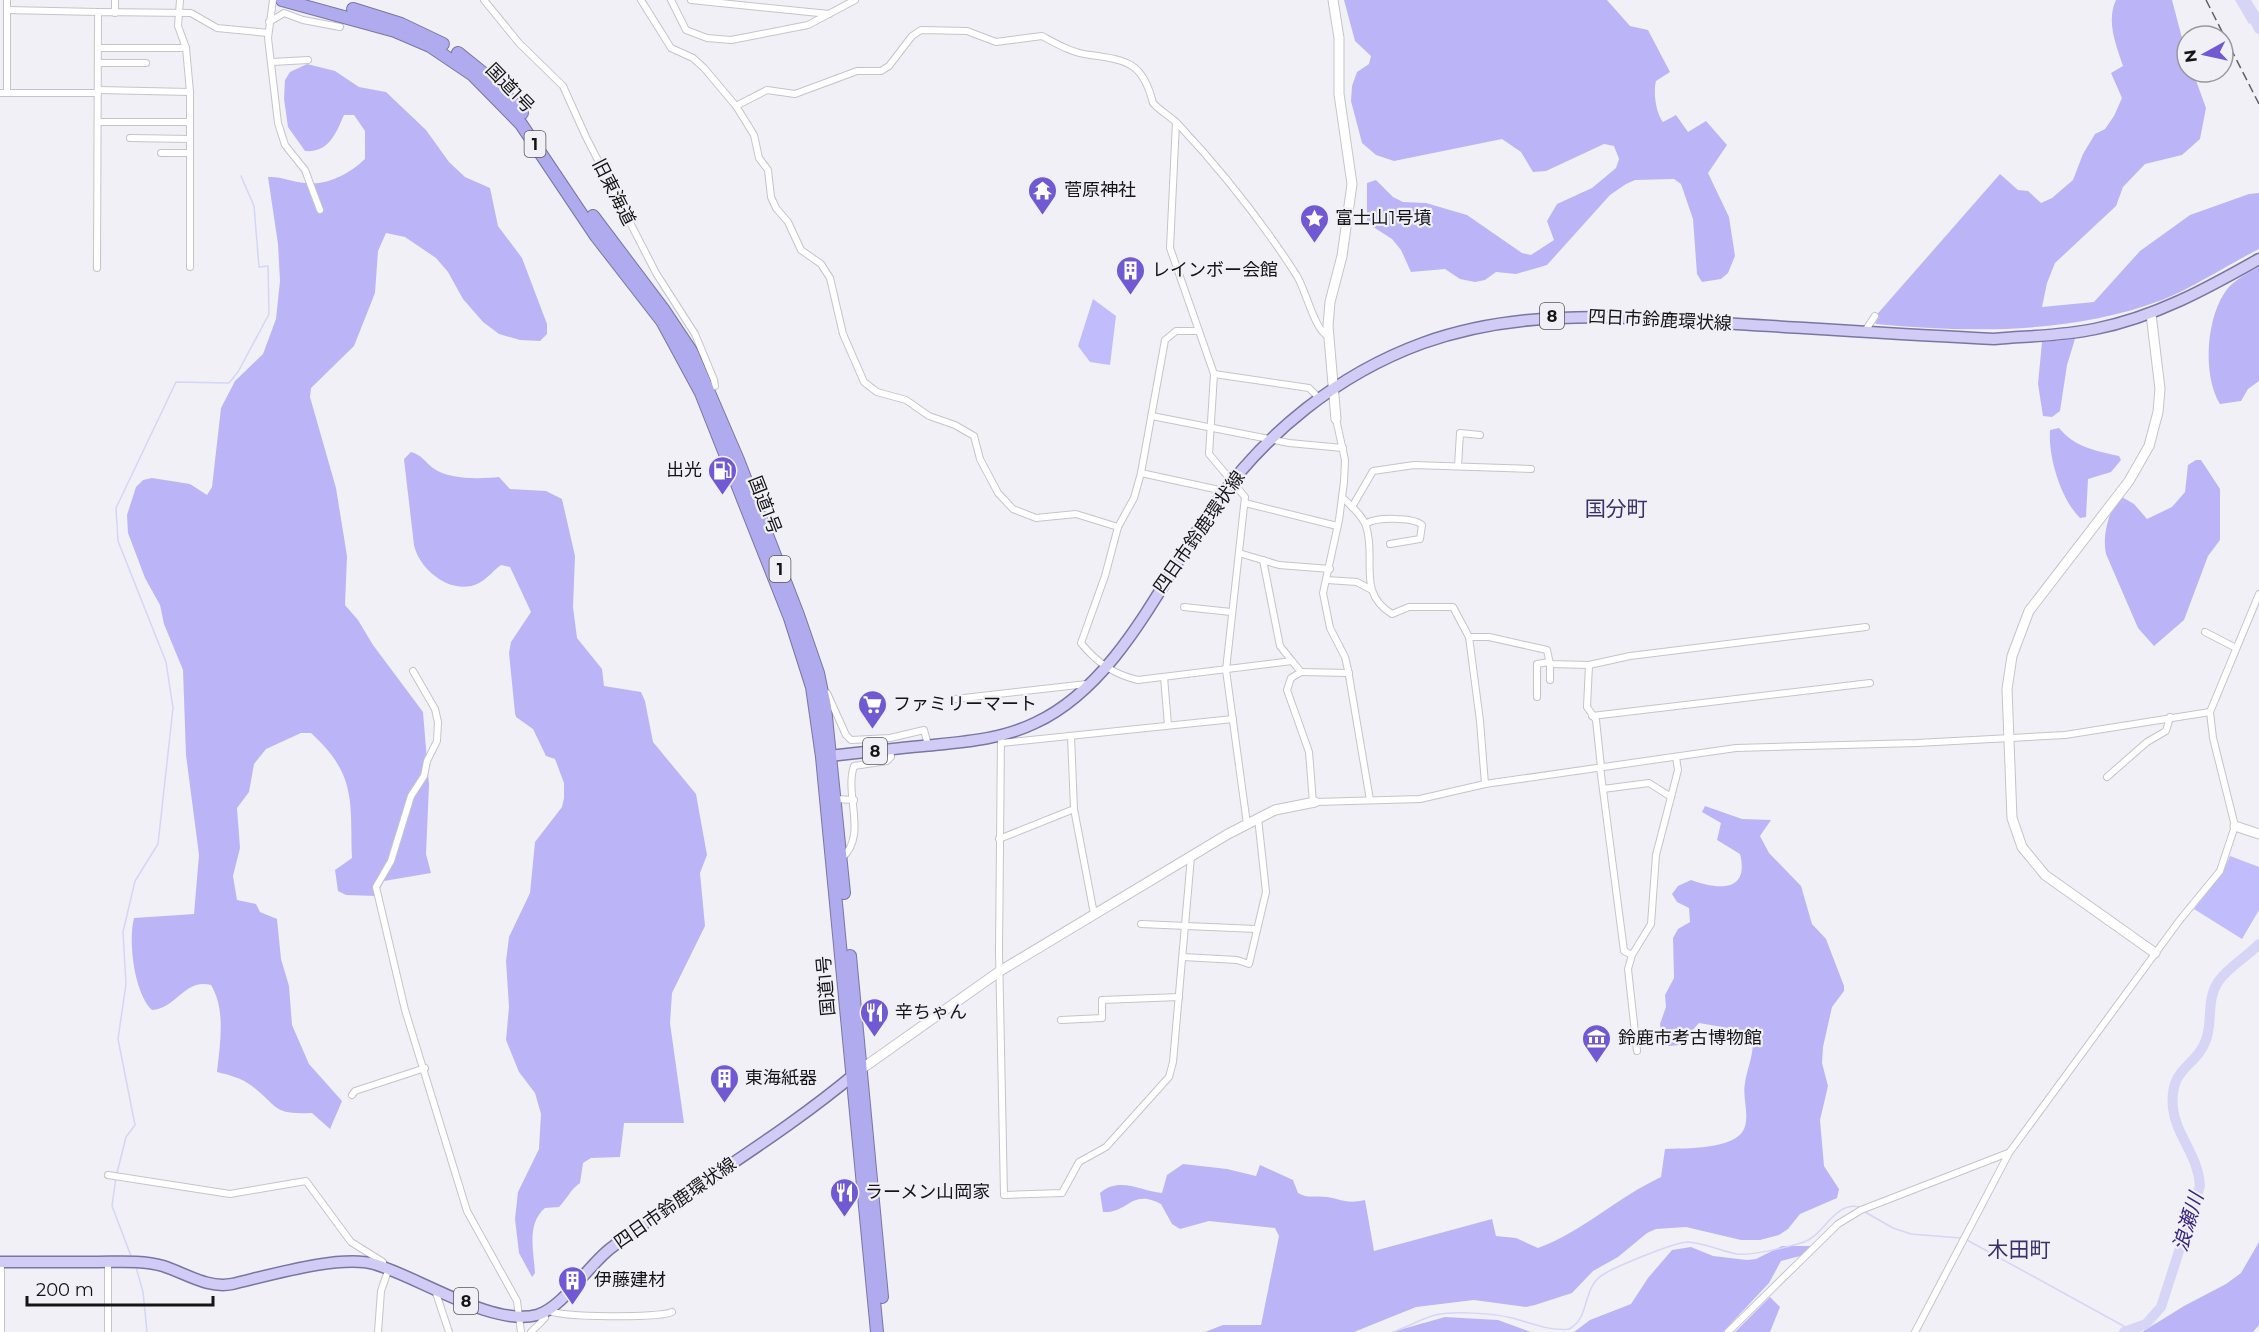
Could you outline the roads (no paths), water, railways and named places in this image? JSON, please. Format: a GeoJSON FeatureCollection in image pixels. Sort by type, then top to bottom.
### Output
{"type":"FeatureCollection","features":[{"type":"Feature","properties":{"kind":"highway","name":"国道1号"},"geometry":{"type":"LineString","coordinates":[[314,0],[369,13],[425,34],[479,68],[507,95],[543,140],[608,237],[674,323],[705,390],[808,656],[818,673],[878,1302],[884,1332]]}},
{"type":"Feature","properties":{"kind":"highway","name":"国道1号"},"geometry":{"type":"LineString","coordinates":[[284,7],[365,21],[413,38],[458,63],[489,89],[520,124],[596,236],[662,321],[705,390]]}},
{"type":"Feature","properties":{"kind":"highway","name":"国道1号"},"geometry":{"type":"LineString","coordinates":[[808,656],[812,687],[836,799],[856,1073]]}},
{"type":"Feature","properties":{"kind":"highway","name":"国道1号"},"geometry":{"type":"LineString","coordinates":[[877,1332],[878,1302]]}},
{"type":"Feature","properties":{"kind":"main road","name":"四日市鈴鹿環状線"},"geometry":{"type":"LineString","coordinates":[[827,757],[1001,739],[1071,703],[1106,667],[1224,491],[1270,439],[1319,398],[1370,366],[1422,343],[1465,330],[1524,318],[1602,316],[1994,339],[2095,329],[2151,314],[2209,288],[2259,259]]}},
{"type":"Feature","properties":{"kind":"main road","name":"四日市鈴鹿環状線"},"geometry":{"type":"LineString","coordinates":[[546,1311],[607,1251],[856,1073]]}},
{"type":"Feature","properties":{"kind":"main road","name":"8"},"geometry":{"type":"LineString","coordinates":[[1,1262],[108,1262],[163,1266],[218,1284],[329,1264],[372,1263],[435,1290],[518,1317],[546,1311]]}},
{"type":"Feature","properties":{"kind":"street"},"geometry":{"type":"LineString","coordinates":[[7,0],[3,38],[3,93],[190,92]]}},
{"type":"Feature","properties":{"kind":"street"},"geometry":{"type":"LineString","coordinates":[[115,0],[115,13]]}},
{"type":"Feature","properties":{"kind":"street"},"geometry":{"type":"LineString","coordinates":[[180,0],[178,26],[186,48],[190,92],[190,267]]}},
{"type":"Feature","properties":{"kind":"street"},"geometry":{"type":"LineString","coordinates":[[273,0],[267,33],[280,134],[305,170],[320,210]]}},
{"type":"Feature","properties":{"kind":"street","name":"旧東海道"},"geometry":{"type":"LineString","coordinates":[[484,0],[519,43],[563,86],[586,137],[656,273],[695,334],[714,380],[715,386],[705,390]]}},
{"type":"Feature","properties":{"kind":"street"},"geometry":{"type":"LineString","coordinates":[[641,0],[671,48],[693,58],[736,106],[756,139],[759,158],[768,170],[771,197],[776,208],[788,222],[801,250],[821,264],[830,278],[843,334],[864,382],[877,392],[906,400],[929,416],[955,425],[974,436],[980,459],[998,493],[1004,501],[1022,514],[1036,519],[1076,514],[1118,527]]}},
{"type":"Feature","properties":{"kind":"street"},"geometry":{"type":"LineString","coordinates":[[671,0],[686,30],[706,38],[731,40],[808,26],[855,0]]}},
{"type":"Feature","properties":{"kind":"street"},"geometry":{"type":"LineString","coordinates":[[691,0],[829,14]]}},
{"type":"Feature","properties":{"kind":"street"},"geometry":{"type":"LineString","coordinates":[[769,8],[770,0]]}},
{"type":"Feature","properties":{"kind":"street"},"geometry":{"type":"LineString","coordinates":[[1333,0],[1339,38],[1339,100],[1352,184],[1342,256],[1330,302],[1328,336],[1336,420],[1343,448],[1342,497],[1330,569],[1323,593],[1330,628],[1345,657],[1349,673],[1370,801]]}},
{"type":"Feature","properties":{"kind":"street"},"geometry":{"type":"LineString","coordinates":[[269,22],[284,7],[303,20],[340,27]]}},
{"type":"Feature","properties":{"kind":"street"},"geometry":{"type":"LineString","coordinates":[[7,10],[178,12],[195,15],[218,28],[267,33]]}},
{"type":"Feature","properties":{"kind":"street"},"geometry":{"type":"LineString","coordinates":[[97,268],[100,63],[98,12]]}},
{"type":"Feature","properties":{"kind":"street"},"geometry":{"type":"LineString","coordinates":[[736,106],[767,90],[795,94],[857,71],[881,71],[889,66],[912,36],[928,29],[972,32],[996,42],[1042,36],[1057,45],[1075,51],[1116,58],[1142,75],[1150,87],[1153,103],[1176,122],[1231,187],[1288,262],[1306,291],[1320,330],[1328,336]]}},
{"type":"Feature","properties":{"kind":"street"},"geometry":{"type":"LineString","coordinates":[[99,48],[186,48]]}},
{"type":"Feature","properties":{"kind":"street"},"geometry":{"type":"LineString","coordinates":[[272,62],[308,60]]}},
{"type":"Feature","properties":{"kind":"street"},"geometry":{"type":"LineString","coordinates":[[100,63],[146,63]]}},
{"type":"Feature","properties":{"kind":"street"},"geometry":{"type":"LineString","coordinates":[[98,122],[190,122]]}},
{"type":"Feature","properties":{"kind":"street"},"geometry":{"type":"LineString","coordinates":[[1176,122],[1170,248],[1214,374],[1210,458],[1244,492],[1245,503],[1226,670],[1247,824]]}},
{"type":"Feature","properties":{"kind":"street"},"geometry":{"type":"LineString","coordinates":[[130,138],[190,139]]}},
{"type":"Feature","properties":{"kind":"street"},"geometry":{"type":"LineString","coordinates":[[161,153],[190,153]]}},
{"type":"Feature","properties":{"kind":"street"},"geometry":{"type":"LineString","coordinates":[[2151,314],[2160,390],[2152,437],[2139,466],[2050,580],[2021,627],[2008,673],[2012,818],[2022,847],[2046,875],[2155,953]]}},
{"type":"Feature","properties":{"kind":"street"},"geometry":{"type":"LineString","coordinates":[[1864,332],[1875,316]]}},
{"type":"Feature","properties":{"kind":"street"},"geometry":{"type":"LineString","coordinates":[[1199,331],[1176,331],[1165,340],[1141,473],[1134,498],[1118,527],[1105,576],[1081,643],[1106,667],[1124,677],[1138,680],[1292,661]]}},
{"type":"Feature","properties":{"kind":"street"},"geometry":{"type":"LineString","coordinates":[[1214,374],[1309,388],[1319,398]]}},
{"type":"Feature","properties":{"kind":"street"},"geometry":{"type":"LineString","coordinates":[[1152,416],[1270,439],[1343,448]]}},
{"type":"Feature","properties":{"kind":"street"},"geometry":{"type":"LineString","coordinates":[[1458,466],[1460,433],[1480,435]]}},
{"type":"Feature","properties":{"kind":"street"},"geometry":{"type":"LineString","coordinates":[[1352,507],[1373,471],[1414,465],[1531,469]]}},
{"type":"Feature","properties":{"kind":"street"},"geometry":{"type":"LineString","coordinates":[[1141,473],[1224,491]]}},
{"type":"Feature","properties":{"kind":"street"},"geometry":{"type":"LineString","coordinates":[[1342,497],[1366,524],[1370,589],[1380,607],[1392,614],[1409,607],[1453,607],[1468,637],[1480,721],[1485,784]]}},
{"type":"Feature","properties":{"kind":"street"},"geometry":{"type":"LineString","coordinates":[[1245,503],[1337,526]]}},
{"type":"Feature","properties":{"kind":"street"},"geometry":{"type":"LineString","coordinates":[[1366,524],[1376,519],[1415,521],[1422,525],[1420,540],[1390,544]]}},
{"type":"Feature","properties":{"kind":"street"},"geometry":{"type":"LineString","coordinates":[[1239,554],[1279,565],[1330,569]]}},
{"type":"Feature","properties":{"kind":"street"},"geometry":{"type":"LineString","coordinates":[[1263,560],[1280,645],[1301,672]]}},
{"type":"Feature","properties":{"kind":"street"},"geometry":{"type":"LineString","coordinates":[[1267,573],[1279,565]]}},
{"type":"Feature","properties":{"kind":"street"},"geometry":{"type":"LineString","coordinates":[[1327,580],[1357,582],[1370,589]]}},
{"type":"Feature","properties":{"kind":"street"},"geometry":{"type":"LineString","coordinates":[[1915,1332],[2009,1153],[2155,953],[2220,871],[2235,826],[2213,738],[2210,712],[2259,594]]}},
{"type":"Feature","properties":{"kind":"street"},"geometry":{"type":"LineString","coordinates":[[1184,607],[1231,612]]}},
{"type":"Feature","properties":{"kind":"street"},"geometry":{"type":"LineString","coordinates":[[1537,697],[1537,664],[1589,665],[1630,656],[1866,627]]}},
{"type":"Feature","properties":{"kind":"street"},"geometry":{"type":"LineString","coordinates":[[2205,632],[2236,648]]}},
{"type":"Feature","properties":{"kind":"street"},"geometry":{"type":"LineString","coordinates":[[1468,637],[1489,637],[1547,650],[1550,680]]}},
{"type":"Feature","properties":{"kind":"street"},"geometry":{"type":"LineString","coordinates":[[1589,665],[1587,707],[1596,720],[1624,951],[1632,955]]}},
{"type":"Feature","properties":{"kind":"street"},"geometry":{"type":"LineString","coordinates":[[413,671],[435,709],[438,722],[437,741],[427,761],[424,776],[411,796],[391,861],[376,887],[405,1010],[470,1218],[517,1301],[520,1332]]}},
{"type":"Feature","properties":{"kind":"street"},"geometry":{"type":"LineString","coordinates":[[1314,803],[1309,752],[1287,690],[1291,678],[1301,672],[1349,673]]}},
{"type":"Feature","properties":{"kind":"street"},"geometry":{"type":"LineString","coordinates":[[818,673],[846,735],[851,740],[890,738],[924,730],[928,745]]}},
{"type":"Feature","properties":{"kind":"street"},"geometry":{"type":"LineString","coordinates":[[1164,677],[1168,725]]}},
{"type":"Feature","properties":{"kind":"street"},"geometry":{"type":"LineString","coordinates":[[1592,716],[1870,683]]}},
{"type":"Feature","properties":{"kind":"street"},"geometry":{"type":"LineString","coordinates":[[955,699],[1091,684]]}},
{"type":"Feature","properties":{"kind":"street"},"geometry":{"type":"LineString","coordinates":[[856,1073],[1000,971],[1247,824],[1275,810],[1314,803],[1420,799],[1485,784],[1736,748],[1872,745],[2065,735],[2210,712]]}},
{"type":"Feature","properties":{"kind":"street"},"geometry":{"type":"LineString","coordinates":[[2107,777],[2148,742],[2166,731],[2170,717]]}},
{"type":"Feature","properties":{"kind":"street"},"geometry":{"type":"LineString","coordinates":[[1191,857],[1173,1062],[1169,1077],[1154,1097],[1106,1147],[1079,1162],[1062,1193],[1004,1195],[999,839],[1001,739],[1071,736],[1233,719]]}},
{"type":"Feature","properties":{"kind":"street"},"geometry":{"type":"LineString","coordinates":[[1071,736],[1074,809],[1094,914]]}},
{"type":"Feature","properties":{"kind":"street"},"geometry":{"type":"LineString","coordinates":[[841,860],[851,848],[854,766],[887,761],[891,757],[890,749]]}},
{"type":"Feature","properties":{"kind":"street"},"geometry":{"type":"LineString","coordinates":[[1637,1051],[1627,984],[1628,969],[1632,955],[1651,924],[1656,855],[1678,770],[1676,757]]}},
{"type":"Feature","properties":{"kind":"street"},"geometry":{"type":"LineString","coordinates":[[1603,789],[1649,783],[1671,797]]}},
{"type":"Feature","properties":{"kind":"street"},"geometry":{"type":"LineString","coordinates":[[836,799],[854,800]]}},
{"type":"Feature","properties":{"kind":"street"},"geometry":{"type":"LineString","coordinates":[[999,839],[1074,809]]}},
{"type":"Feature","properties":{"kind":"street"},"geometry":{"type":"LineString","coordinates":[[1183,957],[1237,960],[1249,964],[1266,892],[1258,818]]}},
{"type":"Feature","properties":{"kind":"street"},"geometry":{"type":"LineString","coordinates":[[2235,826],[2259,834]]}},
{"type":"Feature","properties":{"kind":"street"},"geometry":{"type":"LineString","coordinates":[[1141,924],[1257,929]]}},
{"type":"Feature","properties":{"kind":"street"},"geometry":{"type":"LineString","coordinates":[[1061,1020],[1102,1018],[1102,1000],[1179,998]]}},
{"type":"Feature","properties":{"kind":"street"},"geometry":{"type":"LineString","coordinates":[[352,1095],[355,1091],[424,1068]]}},
{"type":"Feature","properties":{"kind":"street"},"geometry":{"type":"LineString","coordinates":[[1728,1332],[1801,1262],[1831,1229],[1861,1210],[2009,1153]]}},
{"type":"Feature","properties":{"kind":"street"},"geometry":{"type":"LineString","coordinates":[[114,1176],[230,1194],[306,1181],[351,1242],[369,1256],[388,1264],[389,1270],[381,1290],[378,1332]]}},
{"type":"Feature","properties":{"kind":"street"},"geometry":{"type":"LineString","coordinates":[[1,1262],[1,1332]]}},
{"type":"Feature","properties":{"kind":"street"},"geometry":{"type":"LineString","coordinates":[[108,1262],[108,1332]]}},
{"type":"Feature","properties":{"kind":"street"},"geometry":{"type":"LineString","coordinates":[[435,1290],[449,1332]]}},
{"type":"Feature","properties":{"kind":"street"},"geometry":{"type":"LineString","coordinates":[[531,1332],[545,1318],[546,1311],[552,1314],[663,1316],[672,1312]]}},
{"type":"Feature","properties":{"kind":"water"},"geometry":{"type":"Polygon","coordinates":[[[2235,0],[2251,0],[2259,13],[2259,19],[2249,24],[2235,0]]]}},
{"type":"Feature","properties":{"kind":"waterway","name":"浪瀬川"},"geometry":{"type":"LineString","coordinates":[[2244,0],[2259,29]]}},
{"type":"Feature","properties":{"kind":"waterway"},"geometry":{"type":"LineString","coordinates":[[117,1173],[126,1137],[135,1125],[118,1039],[126,984],[123,932],[135,881],[158,844],[173,708],[166,662],[118,541],[116,508],[176,382],[229,383],[238,372],[269,314],[268,266],[259,267],[254,206],[241,176]]}},
{"type":"Feature","properties":{"kind":"waterway","name":"浪瀬川"},"geometry":{"type":"LineString","coordinates":[[2124,1332],[2146,1324],[2161,1307],[2200,1186],[2195,1164],[2175,1118],[2173,1108],[2175,1084],[2179,1075],[2196,1057],[2206,1040],[2212,996],[2218,982],[2259,944]]}},
{"type":"Feature","properties":{"kind":"waterway"},"geometry":{"type":"LineString","coordinates":[[116,1177],[112,1206],[131,1256]]}},
{"type":"Feature","properties":{"kind":"waterway"},"geometry":{"type":"LineString","coordinates":[[1393,1332],[1435,1315],[1463,1313],[1504,1316],[1548,1328],[1569,1329],[1581,1318],[1589,1294],[1597,1280],[1611,1270],[1633,1260],[1688,1242],[1737,1254],[1780,1249],[1811,1239],[1843,1209],[1859,1207]]}},
{"type":"Feature","properties":{"kind":"waterway"},"geometry":{"type":"LineString","coordinates":[[1865,1212],[1893,1228],[1911,1234],[1960,1238]]}},
{"type":"Feature","properties":{"kind":"waterway"},"geometry":{"type":"LineString","coordinates":[[1967,1240],[2129,1329]]}},
{"type":"Feature","properties":{"kind":"waterway"},"geometry":{"type":"LineString","coordinates":[[136,1267],[143,1292],[147,1332]]}},
{"type":"Feature","properties":{"kind":"railway"},"geometry":{"type":"LineString","coordinates":[[2206,0],[2259,104]]}},
{"type":"Feature","properties":{"kind":"place","name":"菅原神社"},"geometry":{"type":"Point","coordinates":[1043,216]}},
{"type":"Feature","properties":{"kind":"place","name":"富士山1号墳"},"geometry":{"type":"Point","coordinates":[1314,244]}},
{"type":"Feature","properties":{"kind":"place","name":"レインボー会館"},"geometry":{"type":"Point","coordinates":[1131,296]}},
{"type":"Feature","properties":{"kind":"place","name":"出光"},"geometry":{"type":"Point","coordinates":[723,496]}},
{"type":"Feature","properties":{"kind":"place","name":"ファミリーマート"},"geometry":{"type":"Point","coordinates":[872,730]}},
{"type":"Feature","properties":{"kind":"place","name":"辛ちゃん"},"geometry":{"type":"Point","coordinates":[874,1038]}},
{"type":"Feature","properties":{"kind":"place","name":"鈴鹿市考古博物館"},"geometry":{"type":"Point","coordinates":[1597,1064]}},
{"type":"Feature","properties":{"kind":"place","name":"東海紙器"},"geometry":{"type":"Point","coordinates":[724,1104]}},
{"type":"Feature","properties":{"kind":"place","name":"ラーメン山岡家"},"geometry":{"type":"Point","coordinates":[844,1218]}},
{"type":"Feature","properties":{"kind":"place","name":"伊藤建材"},"geometry":{"type":"Point","coordinates":[573,1306]}},
{"type":"Feature","properties":{"kind":"district","name":"国分町"},"geometry":{"type":"Point","coordinates":[1616,509]}},
{"type":"Feature","properties":{"kind":"district","name":"木田町"},"geometry":{"type":"Point","coordinates":[2019,1250]}}]}
